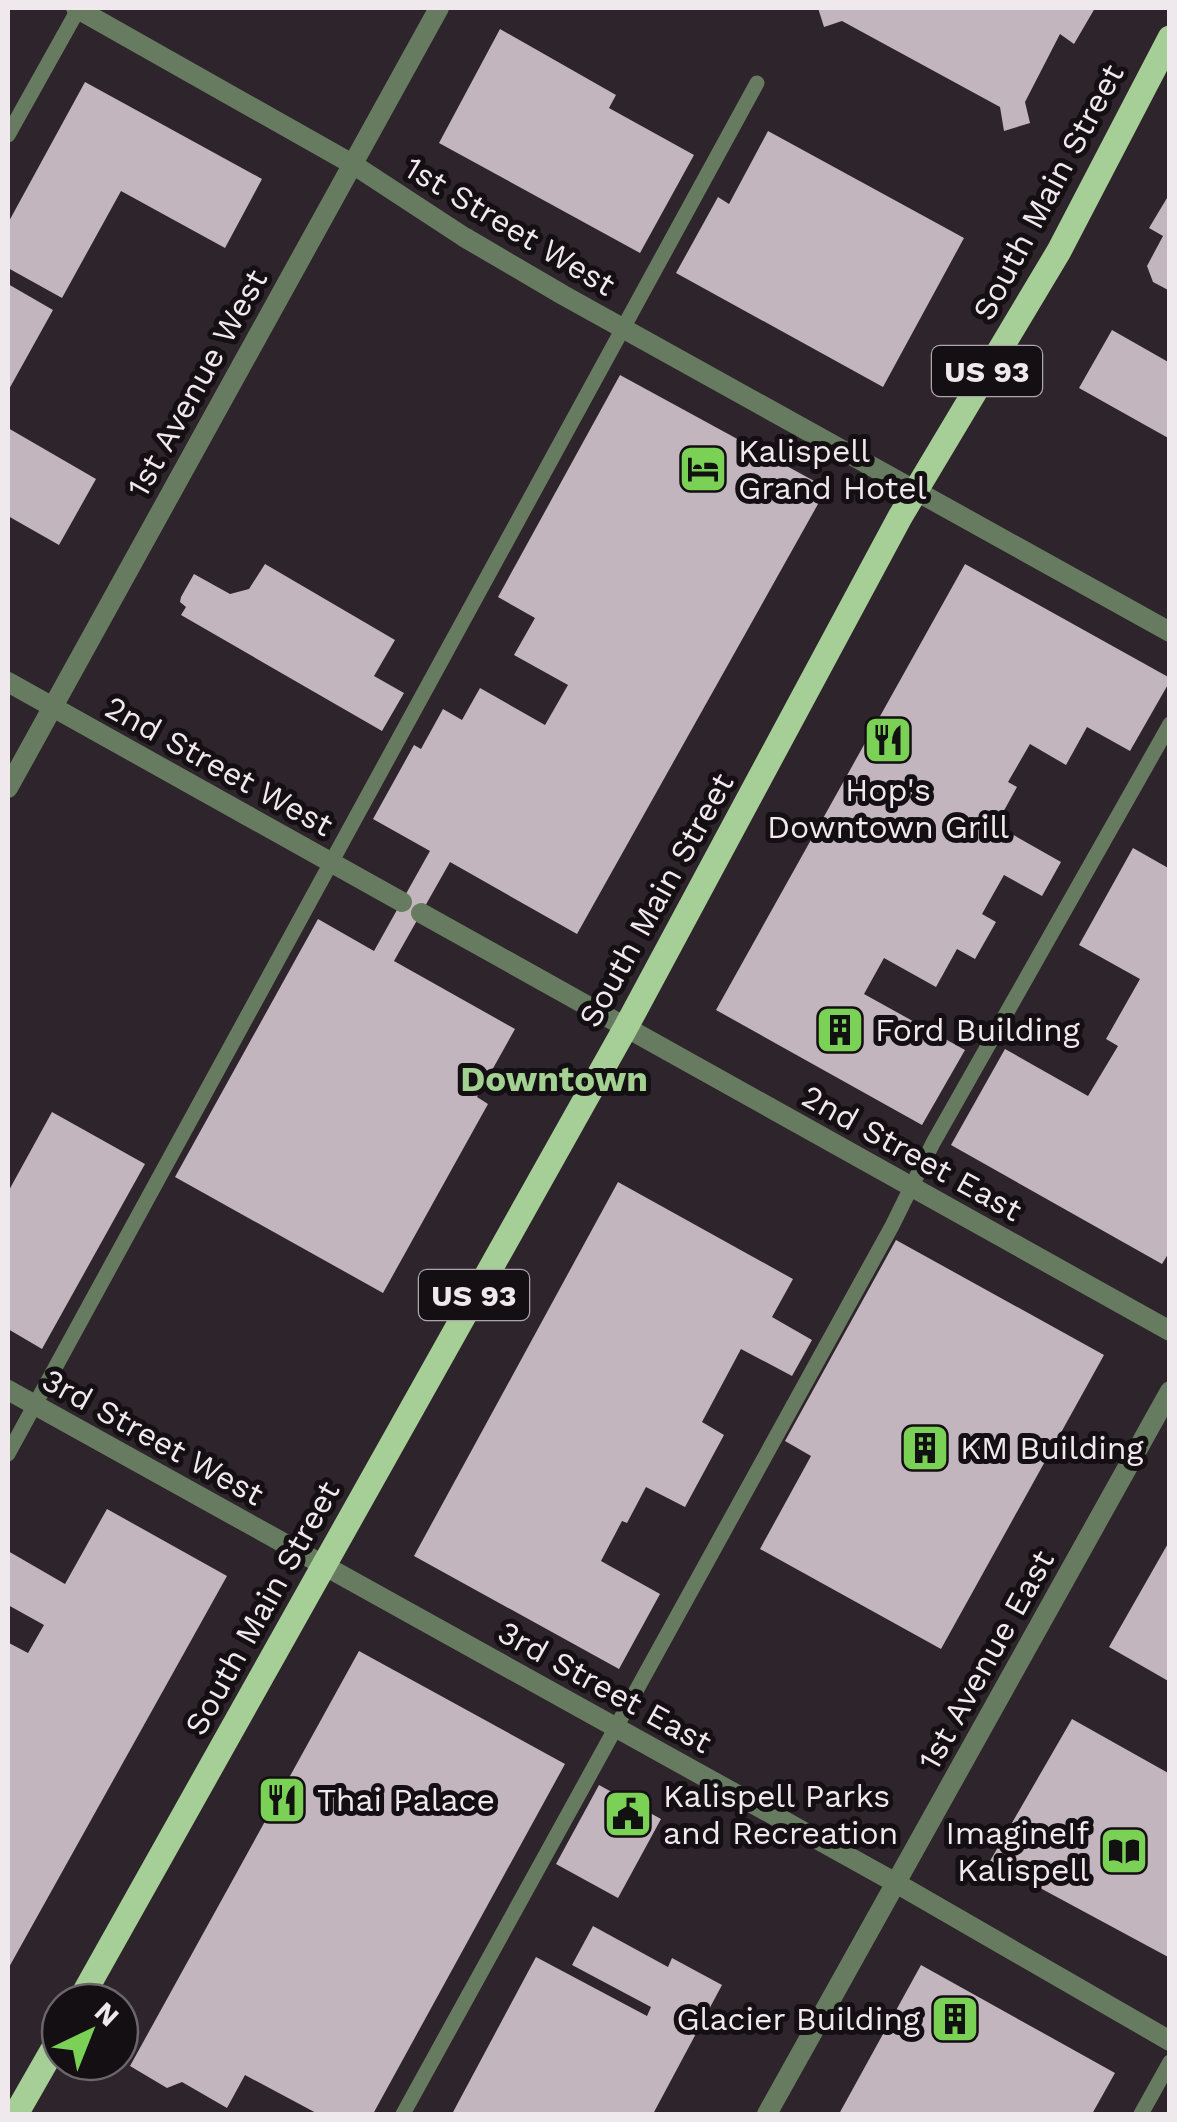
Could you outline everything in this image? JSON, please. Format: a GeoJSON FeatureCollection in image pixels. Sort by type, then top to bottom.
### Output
{"type":"FeatureCollection","features":[{"type":"Feature","properties":{"kind":"main road","name":"South Main Street"},"geometry":{"type":"LineString","coordinates":[[91,1982],[626,1027],[915,492],[1059,251],[1170,38]]}},
{"type":"Feature","properties":{"kind":"main road"},"geometry":{"type":"LineString","coordinates":[[16,2112],[40,2071]]}},
{"type":"Feature","properties":{"kind":"street","name":"1st Street West"},"geometry":{"type":"LineString","coordinates":[[78,8],[354,165],[464,237],[621,328],[1170,632]]}},
{"type":"Feature","properties":{"kind":"street","name":"1st Avenue West"},"geometry":{"type":"LineString","coordinates":[[8,788],[439,8]]}},
{"type":"Feature","properties":{"kind":"street","name":"2nd Street West"},"geometry":{"type":"LineString","coordinates":[[8,682],[402,902]]}},
{"type":"Feature","properties":{"kind":"street"},"geometry":{"type":"LineString","coordinates":[[421,913],[626,1027]]}},
{"type":"Feature","properties":{"kind":"street","name":"2nd Street East"},"geometry":{"type":"LineString","coordinates":[[626,1027],[1170,1331]]}},
{"type":"Feature","properties":{"kind":"street","name":"3rd Street West"},"geometry":{"type":"LineString","coordinates":[[8,1390],[323,1565]]}},
{"type":"Feature","properties":{"kind":"street","name":"1st Avenue East"},"geometry":{"type":"LineString","coordinates":[[768,2114],[1170,1391]]}},
{"type":"Feature","properties":{"kind":"street","name":"3rd Street East"},"geometry":{"type":"LineString","coordinates":[[323,1565],[1170,2041]]}},
{"type":"Feature","properties":{"kind":"lane"},"geometry":{"type":"LineString","coordinates":[[8,135],[78,8]]}},
{"type":"Feature","properties":{"kind":"lane"},"geometry":{"type":"LineString","coordinates":[[8,1454],[757,83]]}},
{"type":"Feature","properties":{"kind":"lane"},"geometry":{"type":"LineString","coordinates":[[403,2114],[1170,724]]}},
{"type":"Feature","properties":{"kind":"lane"},"geometry":{"type":"LineString","coordinates":[[1141,2114],[1170,2062]]}},
{"type":"Feature","properties":{"kind":"building"},"geometry":{"type":"Polygon","coordinates":[[[818,8],[1095,8],[1074,44],[1060,34],[1025,102],[1030,123],[1004,131],[1000,107],[842,21],[824,27],[818,8]]]}},
{"type":"Feature","properties":{"kind":"building"},"geometry":{"type":"Polygon","coordinates":[[[500,29],[616,95],[609,108],[694,155],[640,253],[439,143],[500,29]]]}},
{"type":"Feature","properties":{"kind":"building"},"geometry":{"type":"Polygon","coordinates":[[[85,82],[262,179],[225,248],[121,191],[62,298],[8,268],[8,223],[85,82]]]}},
{"type":"Feature","properties":{"kind":"building"},"geometry":{"type":"Polygon","coordinates":[[[768,131],[964,238],[883,387],[676,273],[718,197],[729,204],[768,131]]]}},
{"type":"Feature","properties":{"kind":"building"},"geometry":{"type":"Polygon","coordinates":[[[1170,193],[1170,291],[1153,282],[1147,266],[1163,236],[1149,228],[1170,193]]]}},
{"type":"Feature","properties":{"kind":"building"},"geometry":{"type":"Polygon","coordinates":[[[8,284],[53,310],[8,391],[8,284]]]}},
{"type":"Feature","properties":{"kind":"building"},"geometry":{"type":"Polygon","coordinates":[[[1112,330],[1170,363],[1170,439],[1079,388],[1112,330]]]}},
{"type":"Feature","properties":{"kind":"building"},"geometry":{"type":"Polygon","coordinates":[[[620,375],[827,488],[577,934],[450,862],[394,961],[515,1029],[477,1097],[488,1104],[383,1293],[175,1177],[318,919],[374,951],[430,851],[373,819],[414,745],[421,749],[443,709],[462,720],[480,688],[545,725],[568,685],[514,655],[535,618],[498,597],[620,375]]]}},
{"type":"Feature","properties":{"kind":"building"},"geometry":{"type":"Polygon","coordinates":[[[8,428],[96,479],[59,545],[8,516],[8,428]]]}},
{"type":"Feature","properties":{"kind":"building"},"geometry":{"type":"Polygon","coordinates":[[[265,564],[395,640],[374,676],[404,693],[382,731],[181,615],[186,607],[180,602],[181,597],[194,574],[230,594],[249,589],[265,564]]]}},
{"type":"Feature","properties":{"kind":"building"},"geometry":{"type":"Polygon","coordinates":[[[965,564],[1170,681],[1130,751],[1087,727],[1066,765],[1030,744],[1008,782],[1017,787],[996,825],[1061,862],[1042,896],[1004,875],[982,914],[996,922],[975,959],[957,949],[936,987],[884,958],[864,994],[965,1050],[922,1125],[716,1010],[965,564]]]}},
{"type":"Feature","properties":{"kind":"building"},"geometry":{"type":"Polygon","coordinates":[[[1133,848],[1170,869],[1170,1251],[1162,1264],[951,1145],[1005,1049],[1088,1096],[1118,1046],[1106,1039],[1140,979],[1079,945],[1133,848]]]}},
{"type":"Feature","properties":{"kind":"building"},"geometry":{"type":"Polygon","coordinates":[[[52,1112],[145,1164],[42,1349],[8,1329],[8,1192],[52,1112]]]}},
{"type":"Feature","properties":{"kind":"building"},"geometry":{"type":"Polygon","coordinates":[[[618,1182],[793,1279],[772,1317],[812,1340],[792,1376],[741,1349],[702,1422],[724,1435],[685,1507],[646,1487],[627,1523],[622,1521],[601,1561],[660,1594],[619,1669],[414,1556],[618,1182]]]}},
{"type":"Feature","properties":{"kind":"building","name":"KM Building"},"geometry":{"type":"Polygon","coordinates":[[[896,1240],[1104,1355],[941,1649],[760,1549],[811,1456],[785,1441],[896,1240]]]}},
{"type":"Feature","properties":{"kind":"building"},"geometry":{"type":"Polygon","coordinates":[[[107,1509],[227,1576],[8,1969],[8,1646],[9,1643],[28,1653],[44,1625],[8,1605],[8,1551],[65,1584],[107,1509]]]}},
{"type":"Feature","properties":{"kind":"building"},"geometry":{"type":"Polygon","coordinates":[[[1170,1540],[1170,1682],[1109,1647],[1170,1540]]]}},
{"type":"Feature","properties":{"kind":"building"},"geometry":{"type":"Polygon","coordinates":[[[359,1651],[565,1764],[373,2114],[318,2114],[245,2075],[227,2108],[182,2082],[167,2088],[140,2072],[140,2048],[359,1651]]]}},
{"type":"Feature","properties":{"kind":"building"},"geometry":{"type":"Polygon","coordinates":[[[1072,1719],[1170,1774],[1170,1958],[990,1861],[1072,1719]]]}},
{"type":"Feature","properties":{"kind":"building"},"geometry":{"type":"Polygon","coordinates":[[[599,1785],[661,1819],[618,1898],[556,1864],[599,1785]]]}},
{"type":"Feature","properties":{"kind":"building"},"geometry":{"type":"Polygon","coordinates":[[[593,1926],[668,1967],[672,1958],[722,1985],[653,2114],[452,2114],[536,1957],[647,2016],[651,2007],[572,1965],[593,1926]]]}},
{"type":"Feature","properties":{"kind":"building","name":"Glacier Building"},"geometry":{"type":"Polygon","coordinates":[[[921,1965],[1115,2073],[1092,2114],[839,2114],[921,1965]]]}},
{"type":"Feature","properties":{"kind":"place","name":"Kalispell Grand Hotel"},"geometry":{"type":"Point","coordinates":[703,469]}},
{"type":"Feature","properties":{"kind":"place","name":"Hop's Downtown Grill"},"geometry":{"type":"Point","coordinates":[888,740]}},
{"type":"Feature","properties":{"kind":"place","name":"Ford Building"},"geometry":{"type":"Point","coordinates":[840,1030]}},
{"type":"Feature","properties":{"kind":"place","name":"KM Building"},"geometry":{"type":"Point","coordinates":[925,1448]}},
{"type":"Feature","properties":{"kind":"place","name":"Thai Palace"},"geometry":{"type":"Point","coordinates":[282,1800]}},
{"type":"Feature","properties":{"kind":"place","name":"Kalispell Parks and Recreation"},"geometry":{"type":"Point","coordinates":[628,1814]}},
{"type":"Feature","properties":{"kind":"place","name":"ImagineIf Kalispell"},"geometry":{"type":"Point","coordinates":[1124,1851]}},
{"type":"Feature","properties":{"kind":"place","name":"Glacier Building"},"geometry":{"type":"Point","coordinates":[955,2019]}},
{"type":"Feature","properties":{"kind":"district","name":"Downtown"},"geometry":{"type":"Point","coordinates":[554,1079]}}]}
